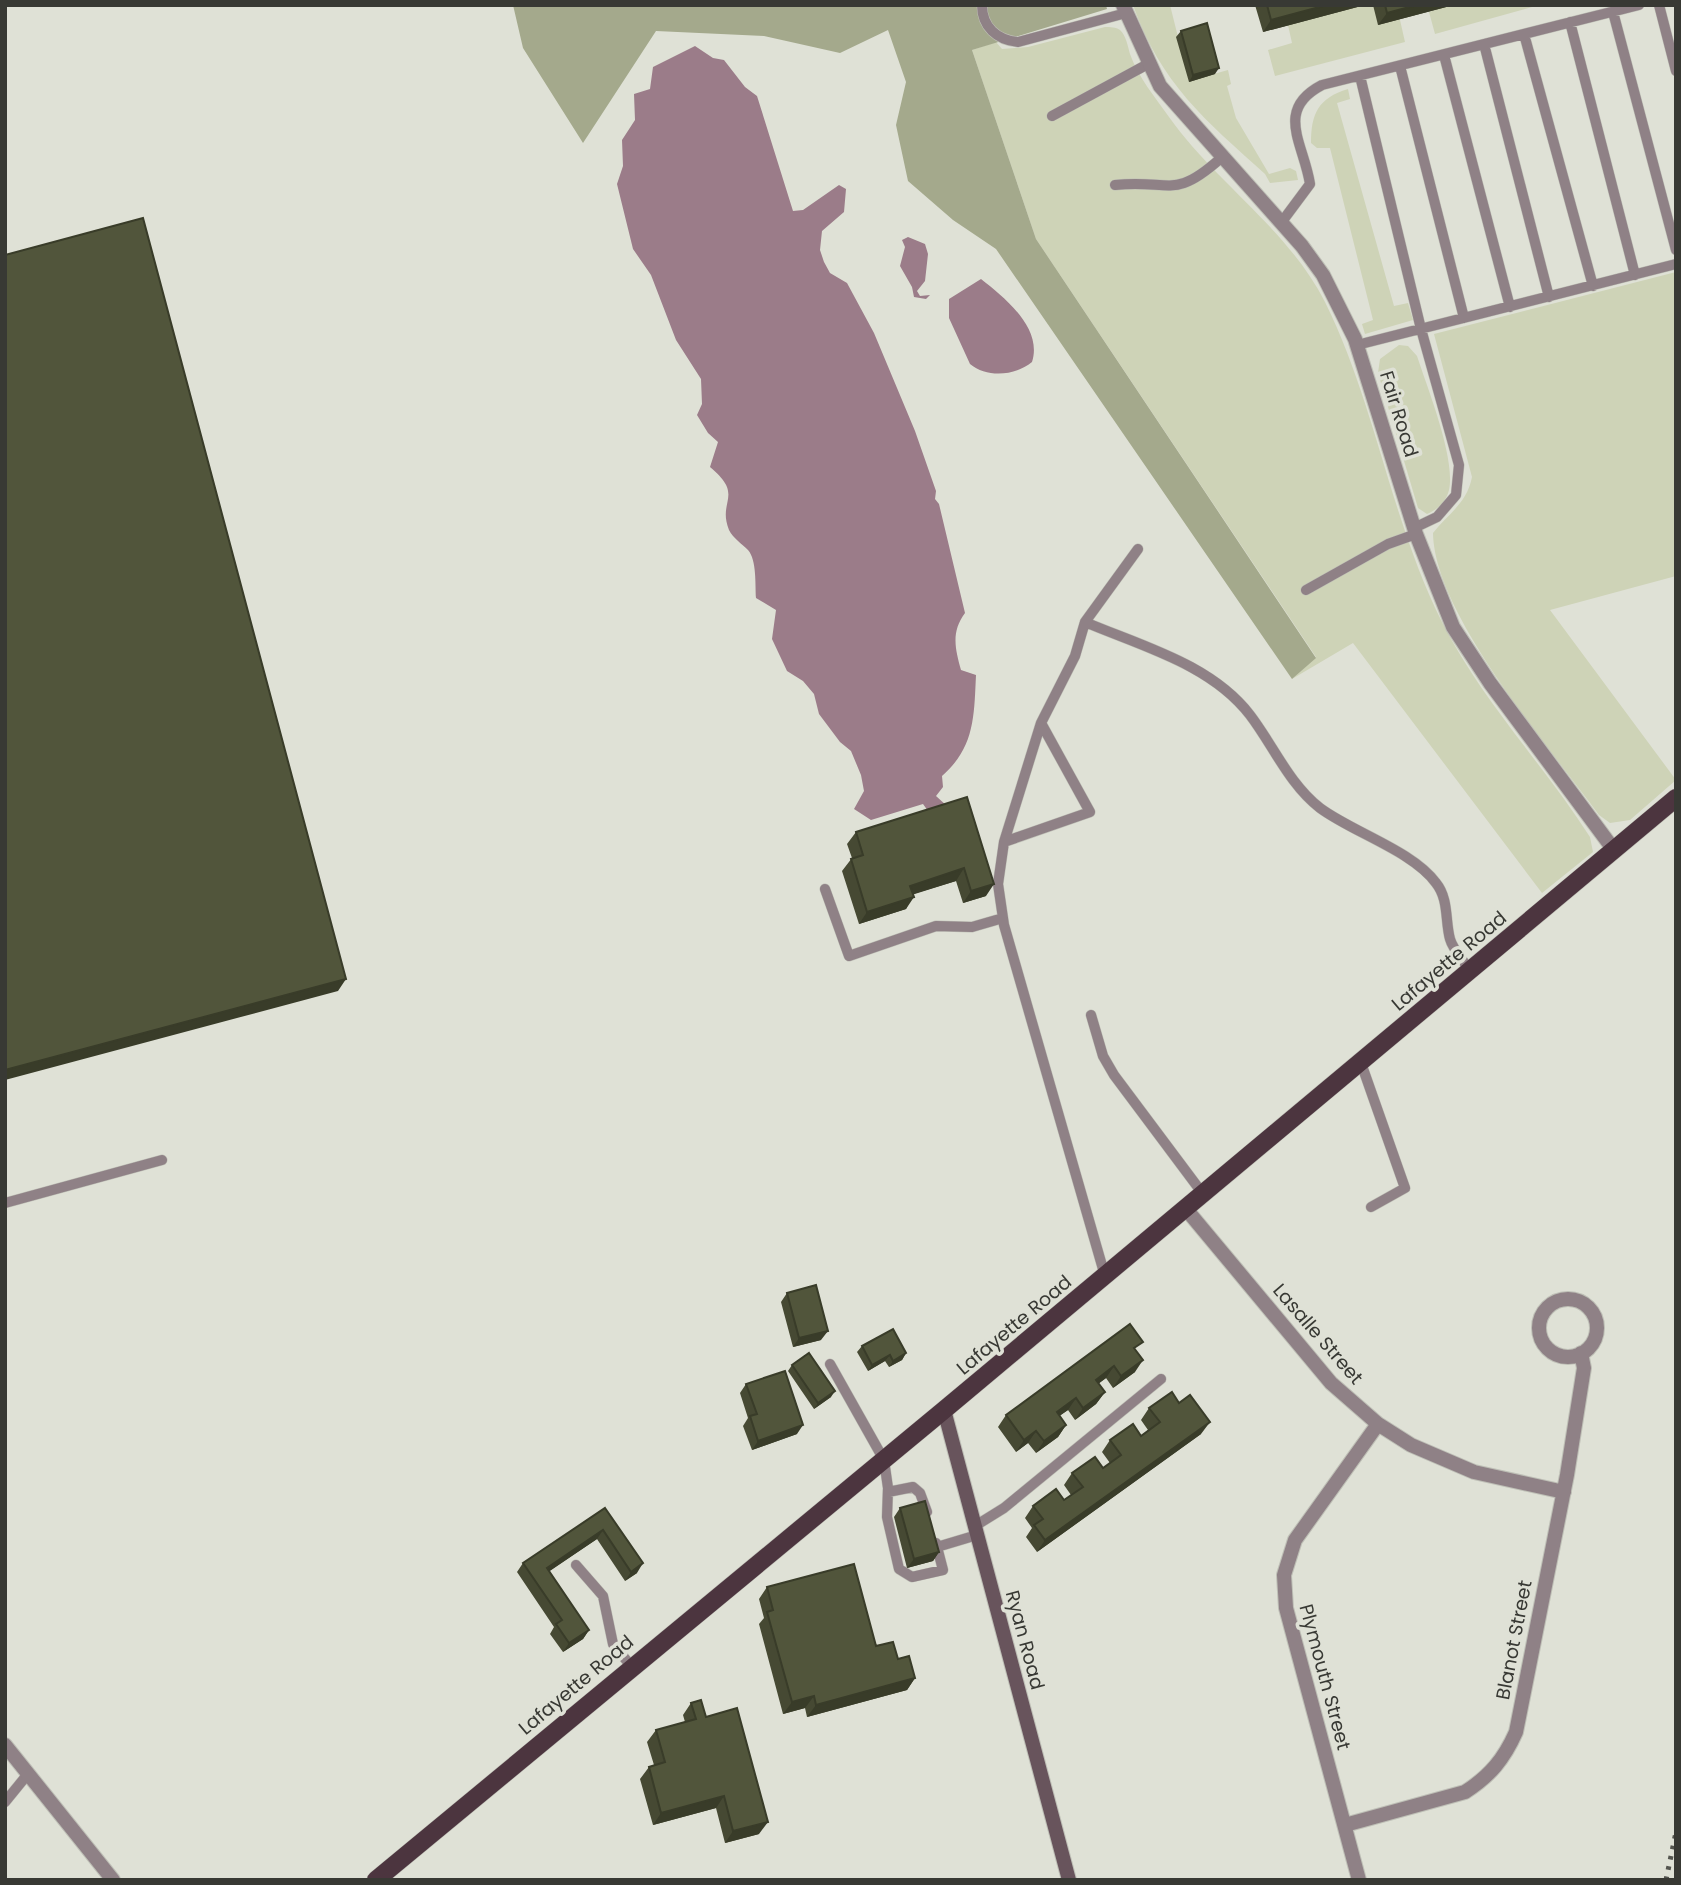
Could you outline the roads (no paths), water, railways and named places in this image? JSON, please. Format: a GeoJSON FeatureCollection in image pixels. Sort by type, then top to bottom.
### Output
{"type":"FeatureCollection","features":[{"type":"Feature","properties":{"kind":"main road","name":"Lafayette Road"},"geometry":{"type":"LineString","coordinates":[[376,1880],[1186,1209],[1676,798]]}},
{"type":"Feature","properties":{"kind":"street","name":"Fair Road"},"geometry":{"type":"LineString","coordinates":[[1125,9],[1160,86],[1281,223],[1323,275],[1357,345],[1415,531],[1453,627],[1490,683],[1614,850]]}},
{"type":"Feature","properties":{"kind":"street","name":"Lasalle Street"},"geometry":{"type":"LineString","coordinates":[[1186,1209],[1331,1383],[1377,1424],[1411,1445],[1463,1468],[1564,1492]]}},
{"type":"Feature","properties":{"kind":"street","name":"Blanot Street"},"geometry":{"type":"LineString","coordinates":[[1576,1300],[1593,1313],[1596,1335],[1589,1348],[1581,1353],[1566,1356],[1557,1354],[1544,1343],[1540,1326],[1542,1317],[1553,1303],[1576,1300]]}},
{"type":"Feature","properties":{"kind":"street","name":"Blanot Street"},"geometry":{"type":"LineString","coordinates":[[1345,1825],[1465,1792],[1498,1765],[1516,1732],[1564,1492],[1584,1368],[1581,1353]]}},
{"type":"Feature","properties":{"kind":"street","name":"Ryan Road"},"geometry":{"type":"LineString","coordinates":[[944,1410],[1069,1880]]}},
{"type":"Feature","properties":{"kind":"street","name":"Plymouth Street"},"geometry":{"type":"LineString","coordinates":[[1359,1880],[1286,1608],[1284,1575],[1295,1540],[1377,1424]]}},
{"type":"Feature","properties":{"kind":"street"},"geometry":{"type":"LineString","coordinates":[[5,1745],[113,1880]]}},
{"type":"Feature","properties":{"kind":"lane"},"geometry":{"type":"LineString","coordinates":[[982,5],[983,19],[988,28],[1003,38],[1018,42],[1125,9]]}},
{"type":"Feature","properties":{"kind":"lane"},"geometry":{"type":"LineString","coordinates":[[1583,5],[1587,18]]}},
{"type":"Feature","properties":{"kind":"lane"},"geometry":{"type":"LineString","coordinates":[[1281,223],[1310,184],[1296,133],[1298,104],[1306,94],[1322,85],[1639,5]]}},
{"type":"Feature","properties":{"kind":"lane"},"geometry":{"type":"LineString","coordinates":[[1659,5],[1676,71]]}},
{"type":"Feature","properties":{"kind":"lane"},"geometry":{"type":"LineString","coordinates":[[1613,12],[1676,250]]}},
{"type":"Feature","properties":{"kind":"lane"},"geometry":{"type":"LineString","coordinates":[[1570,22],[1635,275]]}},
{"type":"Feature","properties":{"kind":"lane"},"geometry":{"type":"LineString","coordinates":[[1524,34],[1593,286]]}},
{"type":"Feature","properties":{"kind":"lane"},"geometry":{"type":"LineString","coordinates":[[1484,44],[1549,297]]}},
{"type":"Feature","properties":{"kind":"lane"},"geometry":{"type":"LineString","coordinates":[[1444,55],[1510,307]]}},
{"type":"Feature","properties":{"kind":"lane"},"geometry":{"type":"LineString","coordinates":[[1052,116],[1148,64]]}},
{"type":"Feature","properties":{"kind":"lane"},"geometry":{"type":"LineString","coordinates":[[1400,66],[1464,318]]}},
{"type":"Feature","properties":{"kind":"lane"},"geometry":{"type":"LineString","coordinates":[[1306,590],[1437,517],[1456,495],[1459,485],[1457,456],[1421,329],[1360,76]]}},
{"type":"Feature","properties":{"kind":"lane"},"geometry":{"type":"LineString","coordinates":[[1115,185],[1177,187],[1200,177],[1221,158]]}},
{"type":"Feature","properties":{"kind":"lane"},"geometry":{"type":"LineString","coordinates":[[1357,345],[1676,264]]}},
{"type":"Feature","properties":{"kind":"lane"},"geometry":{"type":"LineString","coordinates":[[1105,1276],[1003,919],[998,884],[1003,842],[1041,723],[1075,656],[1084,622],[1138,549]]}},
{"type":"Feature","properties":{"kind":"lane"},"geometry":{"type":"LineString","coordinates":[[1084,622],[1187,665],[1216,682],[1249,713],[1298,786],[1320,808],[1405,857],[1436,883],[1446,904],[1451,942],[1470,971]]}},
{"type":"Feature","properties":{"kind":"lane"},"geometry":{"type":"LineString","coordinates":[[1003,842],[1090,812],[1041,723]]}},
{"type":"Feature","properties":{"kind":"lane"},"geometry":{"type":"LineString","coordinates":[[825,889],[849,956],[936,926],[972,927],[1003,919]]}},
{"type":"Feature","properties":{"kind":"lane"},"geometry":{"type":"LineString","coordinates":[[1091,1015],[1103,1056],[1114,1074],[1203,1194]]}},
{"type":"Feature","properties":{"kind":"lane"},"geometry":{"type":"LineString","coordinates":[[1361,1063],[1405,1188],[1371,1207]]}},
{"type":"Feature","properties":{"kind":"lane"},"geometry":{"type":"LineString","coordinates":[[5,1203],[162,1160]]}},
{"type":"Feature","properties":{"kind":"lane"},"geometry":{"type":"LineString","coordinates":[[830,1364],[884,1460],[888,1492],[887,1517],[899,1569],[912,1577],[943,1570],[934,1535]]}},
{"type":"Feature","properties":{"kind":"lane"},"geometry":{"type":"LineString","coordinates":[[937,1547],[976,1530],[1161,1380]]}},
{"type":"Feature","properties":{"kind":"lane"},"geometry":{"type":"LineString","coordinates":[[888,1492],[913,1487],[924,1500],[930,1524]]}},
{"type":"Feature","properties":{"kind":"lane"},"geometry":{"type":"LineString","coordinates":[[576,1565],[603,1597],[613,1644],[631,1667]]}},
{"type":"Feature","properties":{"kind":"lane"},"geometry":{"type":"LineString","coordinates":[[5,1802],[27,1775]]}},
{"type":"Feature","properties":{"kind":"railway"},"geometry":{"type":"LineString","coordinates":[[1666,1880],[1676,1832]]}}]}
